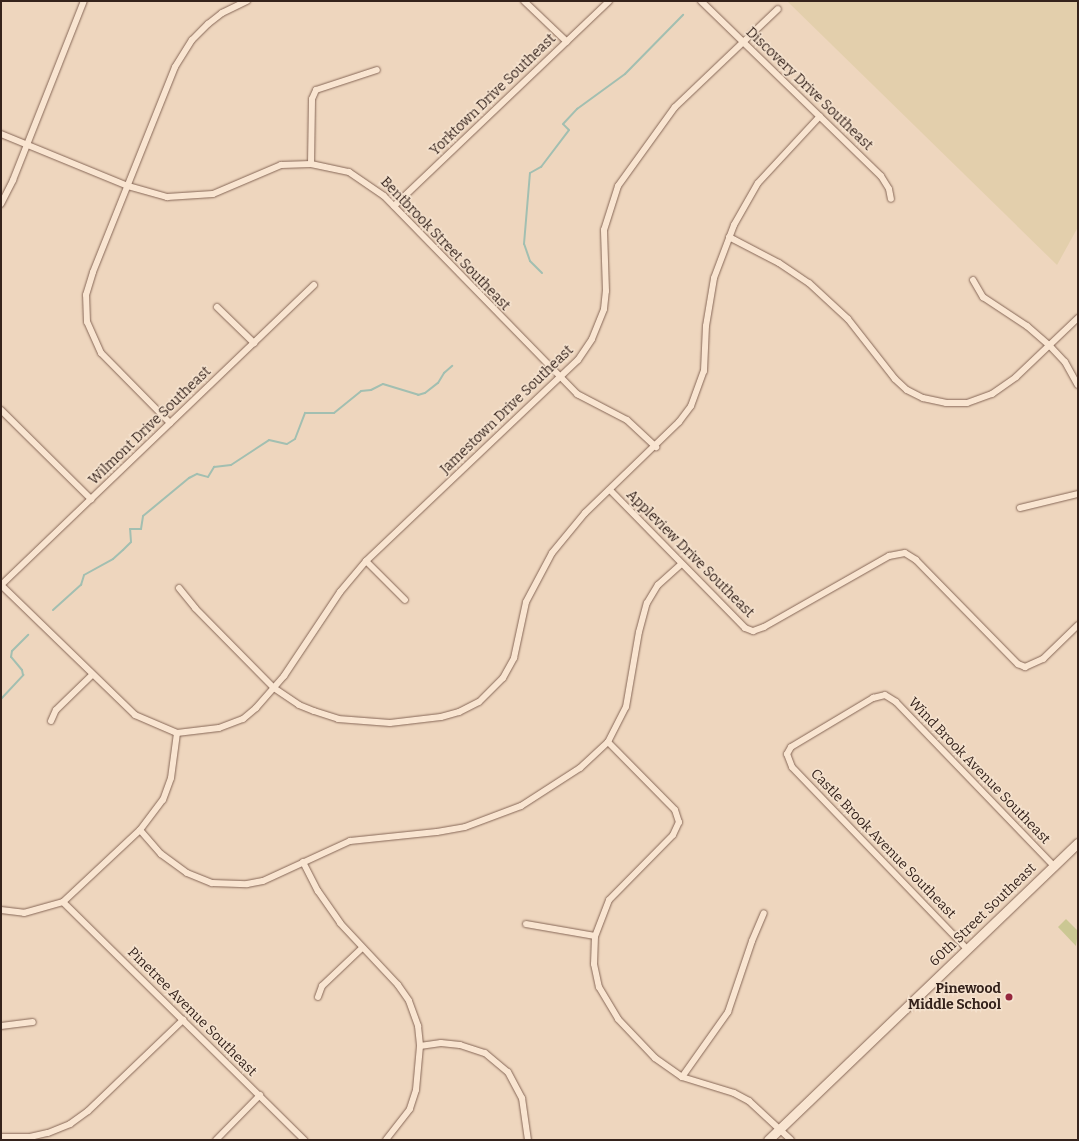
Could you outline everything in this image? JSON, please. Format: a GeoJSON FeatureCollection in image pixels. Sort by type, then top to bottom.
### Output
{"type":"FeatureCollection","features":[{"type":"Feature","properties":{"kind":"main road","name":"60th Street Southeast"},"geometry":{"type":"LineString","coordinates":[[768,1140],[1078,843]]}},
{"type":"Feature","properties":{"kind":"street"},"geometry":{"type":"LineString","coordinates":[[1,204],[12,184],[26,144],[84,1]]}},
{"type":"Feature","properties":{"kind":"street"},"geometry":{"type":"LineString","coordinates":[[170,423],[105,358],[87,322],[88,287],[181,56],[208,24],[222,13],[247,1]]}},
{"type":"Feature","properties":{"kind":"street"},"geometry":{"type":"LineString","coordinates":[[524,1],[566,42]]}},
{"type":"Feature","properties":{"kind":"street","name":"Yorktown Drive Southeast"},"geometry":{"type":"LineString","coordinates":[[394,206],[609,1]]}},
{"type":"Feature","properties":{"kind":"street","name":"Discovery Drive Southeast"},"geometry":{"type":"LineString","coordinates":[[701,1],[881,176],[889,189],[891,199]]}},
{"type":"Feature","properties":{"kind":"street","name":"Jamestown Drive Southeast"},"geometry":{"type":"LineString","coordinates":[[177,733],[219,728],[234,723],[256,708],[274,688],[340,592],[366,561],[560,378],[585,351],[602,314],[606,291],[604,230],[618,186],[675,107],[778,9]]}},
{"type":"Feature","properties":{"kind":"street"},"geometry":{"type":"LineString","coordinates":[[311,164],[312,99],[316,90],[377,70]]}},
{"type":"Feature","properties":{"kind":"street"},"geometry":{"type":"LineString","coordinates":[[610,490],[656,447],[679,422],[691,406],[701,382],[714,278],[729,237],[758,183],[820,116]]}},
{"type":"Feature","properties":{"kind":"street","name":"Bentbrook Street Southeast"},"geometry":{"type":"LineString","coordinates":[[1,134],[128,186],[167,197],[199,197],[224,190],[268,169],[311,164],[341,169],[363,179],[394,206],[577,394],[627,420],[656,447]]}},
{"type":"Feature","properties":{"kind":"street"},"geometry":{"type":"LineString","coordinates":[[729,237],[778,263],[809,283],[848,319],[895,379],[907,390],[923,398],[946,404],[967,403],[992,394],[1016,377],[1078,318]]}},
{"type":"Feature","properties":{"kind":"street"},"geometry":{"type":"LineString","coordinates":[[973,280],[983,297],[1027,326],[1049,345],[1065,362],[1078,385]]}},
{"type":"Feature","properties":{"kind":"street","name":"Wilmont Drive Southeast"},"geometry":{"type":"LineString","coordinates":[[1,585],[314,284]]}},
{"type":"Feature","properties":{"kind":"street"},"geometry":{"type":"LineString","coordinates":[[217,306],[254,343]]}},
{"type":"Feature","properties":{"kind":"street"},"geometry":{"type":"LineString","coordinates":[[1,410],[91,499]]}},
{"type":"Feature","properties":{"kind":"street","name":"Appleview Drive Southeast"},"geometry":{"type":"LineString","coordinates":[[179,588],[195,608],[274,688],[299,705],[314,711],[338,719],[367,723],[390,723],[442,717],[473,706],[502,680],[514,658],[526,602],[546,561],[572,527],[610,490],[745,628],[754,631],[764,628],[889,556],[905,553],[916,560],[1010,658],[1021,665],[1033,665],[1042,659],[1078,625]]}},
{"type":"Feature","properties":{"kind":"street"},"geometry":{"type":"LineString","coordinates":[[1020,508],[1078,494]]}},
{"type":"Feature","properties":{"kind":"street"},"geometry":{"type":"LineString","coordinates":[[366,561],[405,600]]}},
{"type":"Feature","properties":{"kind":"street"},"geometry":{"type":"LineString","coordinates":[[140,830],[175,865],[187,873],[212,883],[247,884],[263,881],[350,841],[437,832],[491,819],[521,806],[558,784],[608,742],[626,707],[638,636],[648,603],[658,585],[681,564]]}},
{"type":"Feature","properties":{"kind":"street"},"geometry":{"type":"LineString","coordinates":[[1,585],[92,675],[135,715],[177,733],[171,778],[164,800],[140,830],[63,902],[24,913],[1,910]]}},
{"type":"Feature","properties":{"kind":"street"},"geometry":{"type":"LineString","coordinates":[[50,721],[56,710],[92,675]]}},
{"type":"Feature","properties":{"kind":"street","name":"Castle Brook Avenue Southeast"},"geometry":{"type":"LineString","coordinates":[[885,695],[873,698],[797,742],[787,754],[792,767],[967,949]]}},
{"type":"Feature","properties":{"kind":"street","name":"Wind Brook Avenue Southeast"},"geometry":{"type":"LineString","coordinates":[[885,695],[896,702],[1054,866]]}},
{"type":"Feature","properties":{"kind":"street"},"geometry":{"type":"LineString","coordinates":[[608,742],[674,810],[679,822],[673,835],[609,900],[595,936],[594,964],[599,987],[608,1006],[655,1058],[682,1077],[734,1093],[749,1101],[791,1140]]}},
{"type":"Feature","properties":{"kind":"street"},"geometry":{"type":"LineString","coordinates":[[303,862],[318,891],[340,923],[362,948],[396,982],[409,1002],[418,1026],[420,1046],[416,1090],[410,1109],[386,1140]]}},
{"type":"Feature","properties":{"kind":"street","name":"Pinetree Avenue Southeast"},"geometry":{"type":"LineString","coordinates":[[63,902],[304,1140]]}},
{"type":"Feature","properties":{"kind":"street"},"geometry":{"type":"LineString","coordinates":[[682,1077],[728,1012],[752,941],[764,913]]}},
{"type":"Feature","properties":{"kind":"street"},"geometry":{"type":"LineString","coordinates":[[526,924],[595,936]]}},
{"type":"Feature","properties":{"kind":"street"},"geometry":{"type":"LineString","coordinates":[[318,997],[322,986],[362,948]]}},
{"type":"Feature","properties":{"kind":"street"},"geometry":{"type":"LineString","coordinates":[[1,1137],[30,1137],[70,1124],[88,1111],[183,1020]]}},
{"type":"Feature","properties":{"kind":"street"},"geometry":{"type":"LineString","coordinates":[[1,1026],[33,1022]]}},
{"type":"Feature","properties":{"kind":"street"},"geometry":{"type":"LineString","coordinates":[[420,1046],[441,1043],[460,1045],[485,1053],[508,1072],[522,1098],[528,1140]]}},
{"type":"Feature","properties":{"kind":"street"},"geometry":{"type":"LineString","coordinates":[[216,1140],[260,1095]]}},
{"type":"Feature","properties":{"kind":"shaded area"},"geometry":{"type":"Polygon","coordinates":[[[787,1],[1078,1],[1078,227],[1057,265],[787,1]]]}},
{"type":"Feature","properties":{"kind":"shaded area"},"geometry":{"type":"Polygon","coordinates":[[[1066,919],[1078,931],[1076,946],[1058,927],[1066,919]]]}},
{"type":"Feature","properties":{"kind":"waterway"},"geometry":{"type":"LineString","coordinates":[[542,273],[530,261],[524,244],[530,173],[541,167],[569,130],[563,124],[577,109],[625,74],[683,15]]}},
{"type":"Feature","properties":{"kind":"waterway"},"geometry":{"type":"LineString","coordinates":[[53,610],[81,585],[84,575],[113,559],[123,550],[131,542],[130,529],[141,529],[143,516],[189,478],[197,474],[208,477],[214,467],[231,465],[269,440],[287,444],[295,439],[305,413],[334,413],[361,391],[371,390],[383,384],[418,395],[425,393],[438,383],[444,373],[452,366]]}},
{"type":"Feature","properties":{"kind":"waterway"},"geometry":{"type":"LineString","coordinates":[[1,699],[23,675],[22,670],[11,657],[12,651],[28,635]]}},
{"type":"Feature","properties":{"kind":"place","name":"Pinewood Middle School"},"geometry":{"type":"Point","coordinates":[1009,997]}}]}
